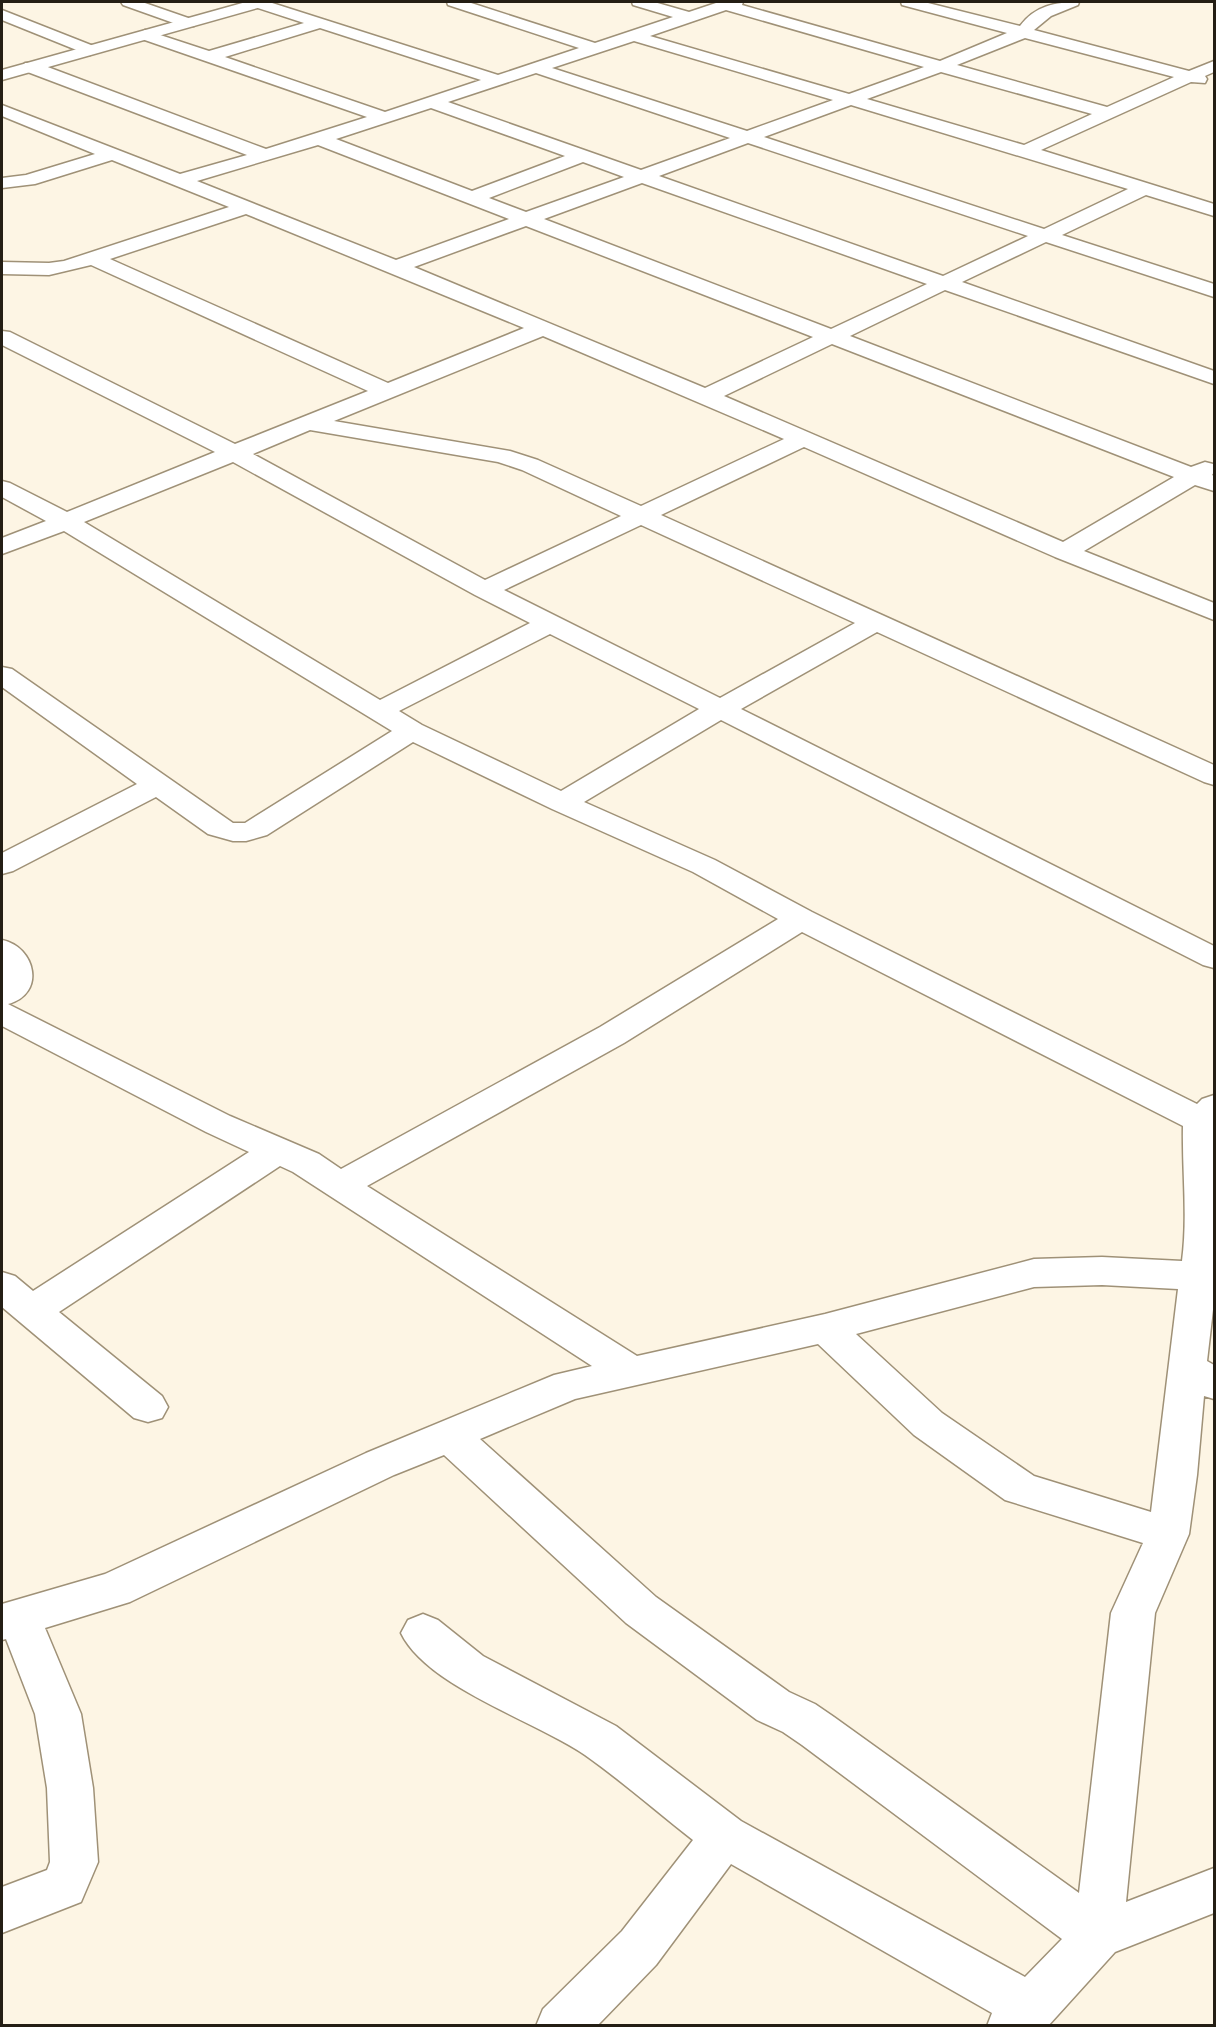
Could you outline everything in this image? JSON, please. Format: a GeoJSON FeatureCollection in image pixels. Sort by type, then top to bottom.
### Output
{"type":"FeatureCollection","features":[{"type":"Feature","properties":{"kind":"street"},"geometry":{"type":"LineString","coordinates":[[129,2],[188,23]]}},
{"type":"Feature","properties":{"kind":"street"},"geometry":{"type":"LineString","coordinates":[[2,75],[260,2],[321,24],[497,80]]}},
{"type":"Feature","properties":{"kind":"street"},"geometry":{"type":"LineString","coordinates":[[454,2],[595,48]]}},
{"type":"Feature","properties":{"kind":"street"},"geometry":{"type":"LineString","coordinates":[[639,2],[689,17]]}},
{"type":"Feature","properties":{"kind":"street"},"geometry":{"type":"LineString","coordinates":[[908,2],[1215,83]]}},
{"type":"Feature","properties":{"kind":"street"},"geometry":{"type":"LineString","coordinates":[[396,267],[941,66],[1024,32],[1031,21],[1041,14],[1072,2]]}},
{"type":"Feature","properties":{"kind":"street"},"geometry":{"type":"LineString","coordinates":[[181,180],[319,139],[730,3],[1107,113]]}},
{"type":"Feature","properties":{"kind":"street"},"geometry":{"type":"LineString","coordinates":[[3,17],[90,50]]}},
{"type":"Feature","properties":{"kind":"street"},"geometry":{"type":"LineString","coordinates":[[208,57],[321,24]]}},
{"type":"Feature","properties":{"kind":"street"},"geometry":{"type":"LineString","coordinates":[[145,35],[383,117]]}},
{"type":"Feature","properties":{"kind":"street"},"geometry":{"type":"LineString","coordinates":[[634,36],[1215,210]]}},
{"type":"Feature","properties":{"kind":"street"},"geometry":{"type":"LineString","coordinates":[[1024,151],[1215,66]]}},
{"type":"Feature","properties":{"kind":"street"},"geometry":{"type":"LineString","coordinates":[[31,67],[265,155]]}},
{"type":"Feature","properties":{"kind":"street"},"geometry":{"type":"LineString","coordinates":[[536,68],[1215,291]]}},
{"type":"Feature","properties":{"kind":"street"},"geometry":{"type":"LineString","coordinates":[[430,102],[1215,378]]}},
{"type":"Feature","properties":{"kind":"street"},"geometry":{"type":"LineString","coordinates":[[2,110],[396,267],[706,396],[1064,552],[1215,612]]}},
{"type":"Feature","properties":{"kind":"street"},"geometry":{"type":"LineString","coordinates":[[319,139],[833,335],[1204,480]]}},
{"type":"Feature","properties":{"kind":"street"},"geometry":{"type":"LineString","coordinates":[[2,183],[28,180],[113,154]]}},
{"type":"Feature","properties":{"kind":"street"},"geometry":{"type":"LineString","coordinates":[[472,198],[584,155]]}},
{"type":"Feature","properties":{"kind":"street"},"geometry":{"type":"LineString","coordinates":[[706,396],[1143,189]]}},
{"type":"Feature","properties":{"kind":"street"},"geometry":{"type":"LineString","coordinates":[[5,270],[49,269],[92,258],[248,207]]}},
{"type":"Feature","properties":{"kind":"street"},"geometry":{"type":"LineString","coordinates":[[92,258],[387,391]]}},
{"type":"Feature","properties":{"kind":"street"},"geometry":{"type":"LineString","coordinates":[[2,547],[543,328]]}},
{"type":"Feature","properties":{"kind":"street"},"geometry":{"type":"LineString","coordinates":[[2,337],[235,453],[484,590],[1215,958]]}},
{"type":"Feature","properties":{"kind":"street"},"geometry":{"type":"LineString","coordinates":[[308,423],[502,456],[530,465],[1215,776]]}},
{"type":"Feature","properties":{"kind":"street"},"geometry":{"type":"LineString","coordinates":[[484,590],[804,438]]}},
{"type":"Feature","properties":{"kind":"street"},"geometry":{"type":"LineString","coordinates":[[1064,552],[1204,480],[1215,463]]}},
{"type":"Feature","properties":{"kind":"street"},"geometry":{"type":"LineString","coordinates":[[2,488],[65,521],[412,731],[562,803],[704,866],[801,919],[1208,1113],[1200,1157],[1204,1200],[1203,1243],[1199,1276],[1201,1376],[1177,1475],[1168,1534],[1133,1612],[1098,1936]]}},
{"type":"Feature","properties":{"kind":"street"},"geometry":{"type":"LineString","coordinates":[[379,711],[551,623]]}},
{"type":"Feature","properties":{"kind":"street"},"geometry":{"type":"LineString","coordinates":[[562,803],[720,709],[874,623]]}},
{"type":"Feature","properties":{"kind":"street"},"geometry":{"type":"LineString","coordinates":[[2,675],[219,828],[233,833],[244,833],[256,829],[412,731]]}},
{"type":"Feature","properties":{"kind":"street"},"geometry":{"type":"LineString","coordinates":[[2,865],[159,784]]}},
{"type":"Feature","properties":{"kind":"street"},"geometry":{"type":"LineString","coordinates":[[339,1185],[612,1035],[801,919]]}},
{"type":"Feature","properties":{"kind":"street"},"geometry":{"type":"LineString","coordinates":[[2,950],[14,961],[17,974],[12,990],[2,995]]}},
{"type":"Feature","properties":{"kind":"street"},"geometry":{"type":"LineString","coordinates":[[2,1013],[218,1124],[306,1163],[429,1244],[632,1372]]}},
{"type":"Feature","properties":{"kind":"street"},"geometry":{"type":"LineString","coordinates":[[31,1311],[278,1150]]}},
{"type":"Feature","properties":{"kind":"street"},"geometry":{"type":"LineString","coordinates":[[2,1910],[64,1886],[74,1862],[70,1788],[58,1714],[10,1619],[115,1589],[381,1464],[568,1386],[825,1328],[1034,1273],[1102,1271],[1199,1276]]}},
{"type":"Feature","properties":{"kind":"street"},"geometry":{"type":"LineString","coordinates":[[2,1286],[148,1407]]}},
{"type":"Feature","properties":{"kind":"street"},"geometry":{"type":"LineString","coordinates":[[825,1328],[928,1424],[1020,1488],[1168,1534]]}},
{"type":"Feature","properties":{"kind":"street"},"geometry":{"type":"LineString","coordinates":[[450,1436],[641,1610],[773,1706],[799,1718],[828,1738],[1098,1936]]}},
{"type":"Feature","properties":{"kind":"street"},"geometry":{"type":"LineString","coordinates":[[423,1633],[468,1669],[600,1740],[724,1836],[933,1951],[1022,2017],[1098,1936],[1215,1891]]}},
{"type":"Feature","properties":{"kind":"street"},"geometry":{"type":"LineString","coordinates":[[561,2025],[639,1948],[724,1836]]}}]}
